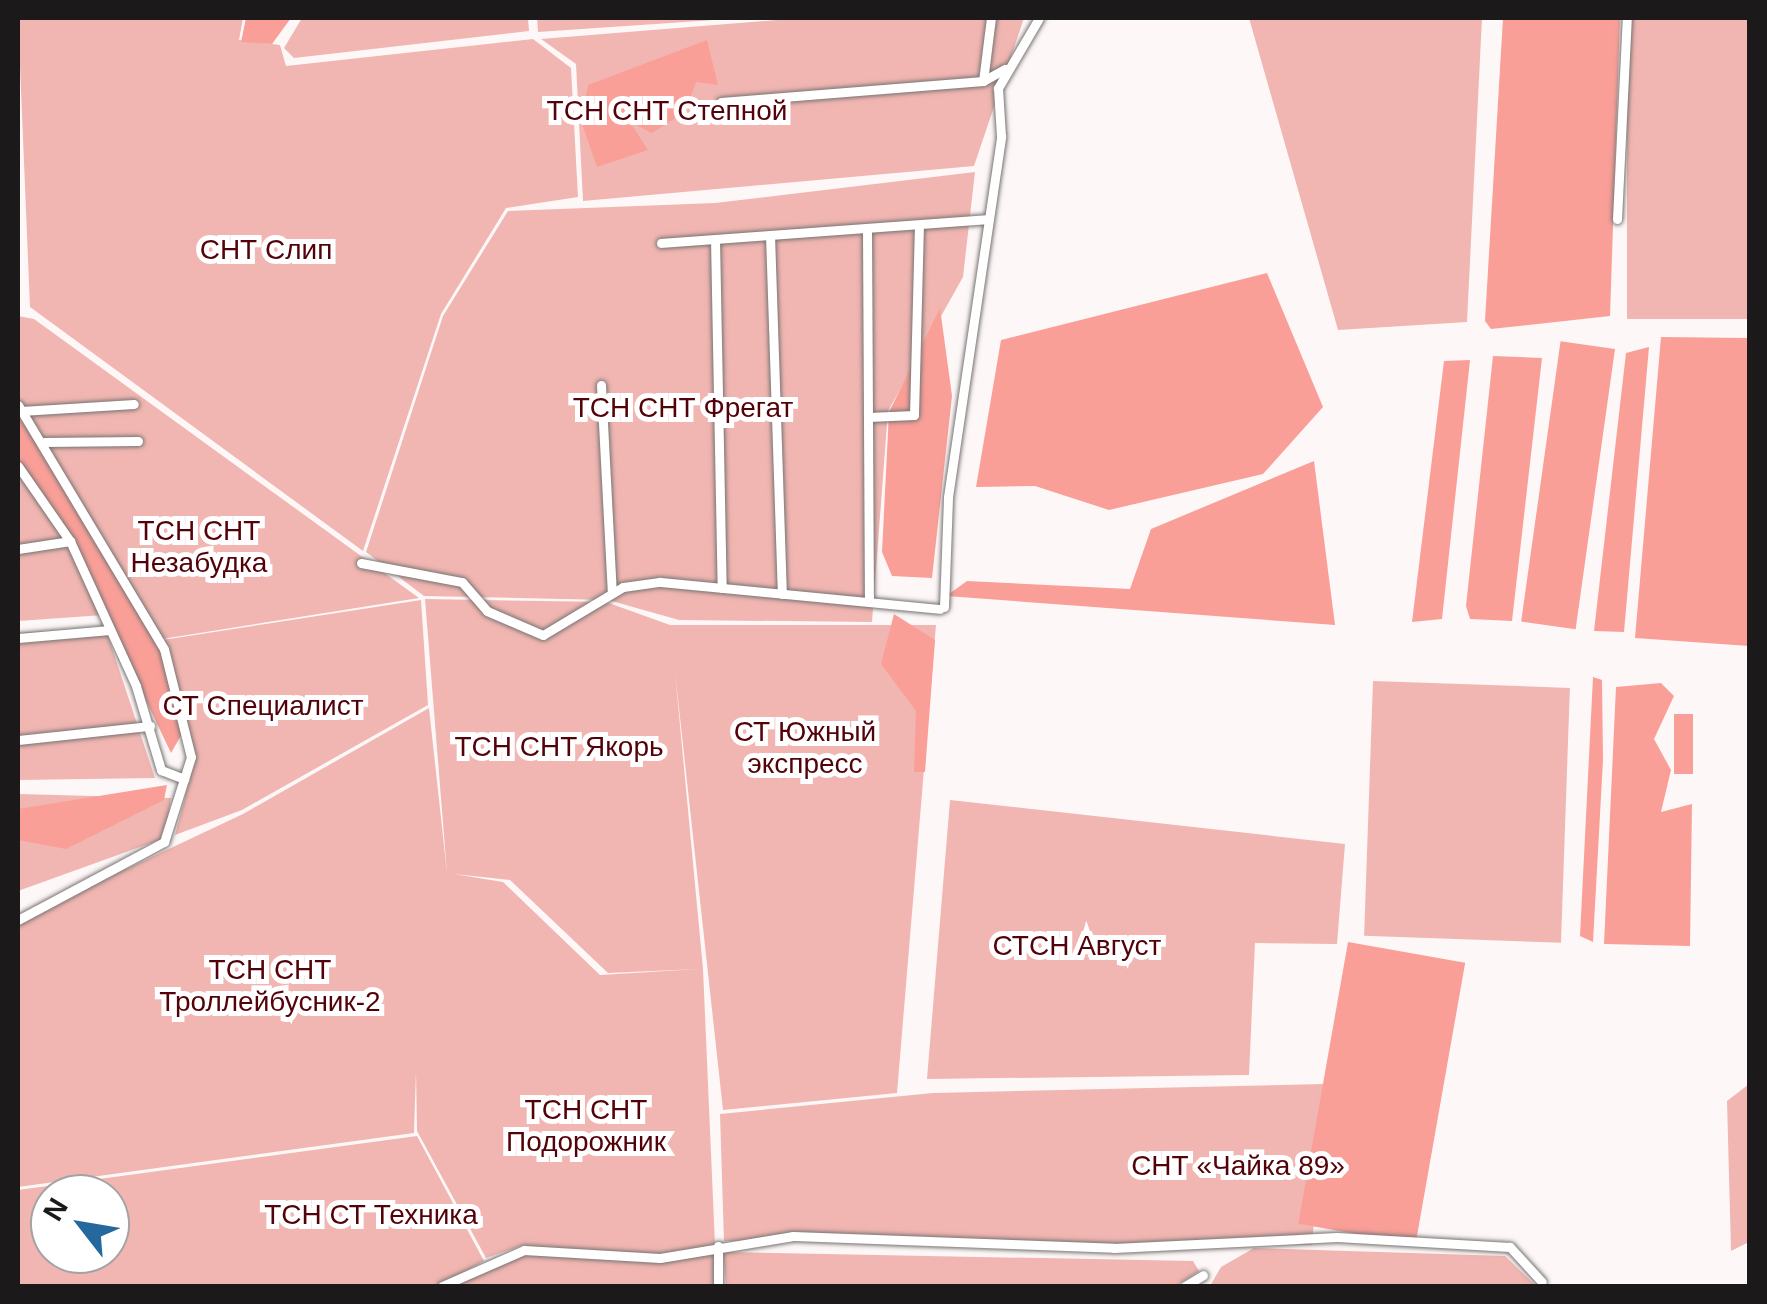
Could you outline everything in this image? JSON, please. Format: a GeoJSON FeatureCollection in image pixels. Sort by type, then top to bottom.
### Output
{"type":"FeatureCollection","features":[{"type":"Feature","properties":{"kind":"street"},"geometry":{"type":"LineString","coordinates":[[983,81],[991,18]]}},
{"type":"Feature","properties":{"kind":"street"},"geometry":{"type":"LineString","coordinates":[[361,563],[462,582],[488,610],[543,635],[612,594],[660,582],[942,608],[948,498],[1006,69],[1039,18]]}},
{"type":"Feature","properties":{"kind":"street"},"geometry":{"type":"LineString","coordinates":[[1617,218],[1627,18]]}},
{"type":"Feature","properties":{"kind":"street"},"geometry":{"type":"LineString","coordinates":[[722,102],[983,81],[1006,69]]}},
{"type":"Feature","properties":{"kind":"street"},"geometry":{"type":"LineString","coordinates":[[661,244],[988,220]]}},
{"type":"Feature","properties":{"kind":"street"},"geometry":{"type":"LineString","coordinates":[[868,417],[914,415],[919,224]]}},
{"type":"Feature","properties":{"kind":"street"},"geometry":{"type":"LineString","coordinates":[[867,228],[869,602]]}},
{"type":"Feature","properties":{"kind":"street"},"geometry":{"type":"LineString","coordinates":[[770,235],[782,594]]}},
{"type":"Feature","properties":{"kind":"street"},"geometry":{"type":"LineString","coordinates":[[716,240],[722,588]]}},
{"type":"Feature","properties":{"kind":"street"},"geometry":{"type":"LineString","coordinates":[[601,386],[612,594]]}},
{"type":"Feature","properties":{"kind":"street"},"geometry":{"type":"LineString","coordinates":[[19,408],[134,404]]}},
{"type":"Feature","properties":{"kind":"street"},"geometry":{"type":"LineString","coordinates":[[18,920],[164,842],[184,779],[190,732],[164,649],[44,442],[19,408]]}},
{"type":"Feature","properties":{"kind":"street"},"geometry":{"type":"LineString","coordinates":[[44,442],[138,441]]}},
{"type":"Feature","properties":{"kind":"street"},"geometry":{"type":"LineString","coordinates":[[18,466],[21,476],[70,541],[150,726],[161,770],[184,779]]}},
{"type":"Feature","properties":{"kind":"street"},"geometry":{"type":"LineString","coordinates":[[18,548],[70,541]]}},
{"type":"Feature","properties":{"kind":"street"},"geometry":{"type":"LineString","coordinates":[[18,638],[110,630]]}},
{"type":"Feature","properties":{"kind":"street"},"geometry":{"type":"LineString","coordinates":[[18,740],[150,726]]}},
{"type":"Feature","properties":{"kind":"street"},"geometry":{"type":"LineString","coordinates":[[442,1286],[524,1250],[660,1258],[793,1236],[1206,1248],[1337,1237],[1510,1247],[1542,1282]]}},
{"type":"Feature","properties":{"kind":"street"},"geometry":{"type":"LineString","coordinates":[[718,1246],[718,1286]]}},
{"type":"Feature","properties":{"kind":"street"},"geometry":{"type":"LineString","coordinates":[[1185,1286],[1204,1275]]}},
{"type":"Feature","properties":{"kind":"green space","name":"СНТ Слип"},"geometry":{"type":"Polygon","coordinates":[[[18,18],[243,18],[239,40],[280,45],[286,66],[533,39],[571,68],[578,197],[506,208],[441,314],[363,551],[30,307],[18,18]]]}},
{"type":"Feature","properties":{"kind":"green space"},"geometry":{"type":"Polygon","coordinates":[[[246,18],[291,18],[272,44],[241,42],[246,18]]]}},
{"type":"Feature","properties":{"kind":"green space"},"geometry":{"type":"Polygon","coordinates":[[[302,18],[528,18],[529,31],[294,58],[284,48],[302,18]]]}},
{"type":"Feature","properties":{"kind":"green space"},"geometry":{"type":"Polygon","coordinates":[[[537,18],[743,18],[538,32],[537,18]]]}},
{"type":"Feature","properties":{"kind":"green space","name":"ТСН СНТ Степной"},"geometry":{"type":"Polygon","coordinates":[[[801,18],[1024,18],[974,166],[583,201],[576,64],[541,39],[801,18]]]}},
{"type":"Feature","properties":{"kind":"green space"},"geometry":{"type":"Polygon","coordinates":[[[1249,18],[1482,18],[1467,322],[1338,330],[1249,18]]]}},
{"type":"Feature","properties":{"kind":"green space"},"geometry":{"type":"Polygon","coordinates":[[[1503,18],[1620,18],[1610,316],[1491,329],[1485,321],[1503,18]]]}},
{"type":"Feature","properties":{"kind":"green space"},"geometry":{"type":"Polygon","coordinates":[[[1627,18],[1749,18],[1749,319],[1627,319],[1627,18]]]}},
{"type":"Feature","properties":{"kind":"green space"},"geometry":{"type":"Polygon","coordinates":[[[707,40],[718,85],[696,82],[685,112],[652,133],[630,122],[648,150],[597,167],[581,121],[588,85],[707,40]]]}},
{"type":"Feature","properties":{"kind":"green space","name":"ТСН СНТ Фрегат"},"geometry":{"type":"Polygon","coordinates":[[[975,172],[963,277],[888,411],[872,622],[679,620],[608,600],[424,596],[366,552],[443,316],[508,211],[715,203],[975,172]]]}},
{"type":"Feature","properties":{"kind":"green space"},"geometry":{"type":"Polygon","coordinates":[[[1267,273],[1323,407],[1263,474],[1109,510],[1035,486],[976,487],[1001,340],[1267,273]]]}},
{"type":"Feature","properties":{"kind":"green space"},"geometry":{"type":"Polygon","coordinates":[[[940,308],[952,396],[932,578],[892,576],[882,552],[889,412],[940,308]]]}},
{"type":"Feature","properties":{"kind":"green space","name":"ТСН СНТ Незабудка"},"geometry":{"type":"Polygon","coordinates":[[[18,316],[34,319],[419,598],[156,640],[18,416],[18,316]]]}},
{"type":"Feature","properties":{"kind":"green space"},"geometry":{"type":"Polygon","coordinates":[[[1661,337],[1749,338],[1749,646],[1635,638],[1661,337]]]}},
{"type":"Feature","properties":{"kind":"green space"},"geometry":{"type":"Polygon","coordinates":[[[1561,341],[1615,349],[1576,629],[1521,622],[1561,341]]]}},
{"type":"Feature","properties":{"kind":"green space"},"geometry":{"type":"Polygon","coordinates":[[[1649,347],[1624,632],[1594,631],[1626,353],[1649,347]]]}},
{"type":"Feature","properties":{"kind":"green space"},"geometry":{"type":"Polygon","coordinates":[[[1493,356],[1542,358],[1512,621],[1470,619],[1466,606],[1493,356]]]}},
{"type":"Feature","properties":{"kind":"green space"},"geometry":{"type":"Polygon","coordinates":[[[1470,360],[1442,619],[1412,622],[1444,361],[1470,360]]]}},
{"type":"Feature","properties":{"kind":"green space"},"geometry":{"type":"Polygon","coordinates":[[[18,416],[111,556],[164,659],[183,732],[171,753],[70,541],[18,465],[18,416]]]}},
{"type":"Feature","properties":{"kind":"green space"},"geometry":{"type":"Polygon","coordinates":[[[18,448],[118,614],[18,621],[18,448]]]}},
{"type":"Feature","properties":{"kind":"green space"},"geometry":{"type":"Polygon","coordinates":[[[1314,461],[1335,625],[946,596],[967,581],[1130,589],[1151,529],[1314,461]]]}},
{"type":"Feature","properties":{"kind":"green space"},"geometry":{"type":"Polygon","coordinates":[[[425,599],[606,602],[670,625],[936,625],[897,1093],[723,1110],[675,672],[703,969],[715,1245],[660,1256],[521,1246],[486,1258],[417,1131],[416,1072],[414,1133],[113,1174],[30,1174],[30,1185],[18,1187],[18,920],[243,814],[429,708],[447,873],[425,599]],[[454,874],[503,882],[600,975],[699,969],[608,973],[510,880],[454,874]]]}},
{"type":"Feature","properties":{"kind":"green space","name":"СТ Специалист"},"geometry":{"type":"Polygon","coordinates":[[[421,600],[428,705],[242,810],[175,835],[196,756],[156,641],[421,600]]]}},
{"type":"Feature","properties":{"kind":"green space"},"geometry":{"type":"Polygon","coordinates":[[[894,614],[935,640],[925,772],[914,772],[916,711],[881,664],[894,614]]]}},
{"type":"Feature","properties":{"kind":"green space"},"geometry":{"type":"Polygon","coordinates":[[[105,627],[155,778],[18,780],[18,633],[105,627]]]}},
{"type":"Feature","properties":{"kind":"green space"},"geometry":{"type":"Polygon","coordinates":[[[1593,677],[1602,680],[1603,760],[1593,942],[1580,936],[1593,677]]]}},
{"type":"Feature","properties":{"kind":"green space"},"geometry":{"type":"Polygon","coordinates":[[[1373,681],[1570,688],[1561,943],[1364,936],[1373,681]]]}},
{"type":"Feature","properties":{"kind":"green space"},"geometry":{"type":"Polygon","coordinates":[[[1661,683],[1674,696],[1654,739],[1671,770],[1661,812],[1692,804],[1690,946],[1604,944],[1616,687],[1661,683]]]}},
{"type":"Feature","properties":{"kind":"green space"},"geometry":{"type":"Polygon","coordinates":[[[1674,714],[1693,714],[1693,774],[1674,774],[1674,714]]]}},
{"type":"Feature","properties":{"kind":"green space"},"geometry":{"type":"Polygon","coordinates":[[[167,785],[164,800],[66,849],[18,840],[18,809],[167,785]]]}},
{"type":"Feature","properties":{"kind":"green space"},"geometry":{"type":"Polygon","coordinates":[[[18,794],[171,798],[165,838],[18,891],[18,794]]]}},
{"type":"Feature","properties":{"kind":"green space","name":"СТСН Август"},"geometry":{"type":"Polygon","coordinates":[[[950,800],[1345,844],[1337,944],[1255,943],[1249,1075],[927,1079],[950,800]]]}},
{"type":"Feature","properties":{"kind":"green space"},"geometry":{"type":"Polygon","coordinates":[[[1348,942],[1465,963],[1416,1244],[1298,1224],[1348,942]]]}},
{"type":"Feature","properties":{"kind":"green space","name":"СНТ «Чайка 89»"},"geometry":{"type":"Polygon","coordinates":[[[1325,1084],[1312,1245],[724,1241],[720,1114],[933,1093],[1325,1084]]]}},
{"type":"Feature","properties":{"kind":"green space"},"geometry":{"type":"Polygon","coordinates":[[[1749,1084],[1749,1242],[1731,1251],[1727,1101],[1749,1084]]]}},
{"type":"Feature","properties":{"kind":"green space","name":"ТСН СТ Техника"},"geometry":{"type":"Polygon","coordinates":[[[417,1136],[484,1261],[438,1286],[18,1286],[18,1190],[30,1188],[30,1274],[130,1274],[130,1175],[417,1136]]]}},
{"type":"Feature","properties":{"kind":"green space"},"geometry":{"type":"Polygon","coordinates":[[[1254,1248],[1505,1256],[1534,1284],[1210,1286],[1221,1267],[1254,1248]]]}},
{"type":"Feature","properties":{"kind":"green space"},"geometry":{"type":"Polygon","coordinates":[[[715,1250],[718,1286],[446,1286],[524,1253],[660,1261],[715,1250]]]}},
{"type":"Feature","properties":{"kind":"green space"},"geometry":{"type":"Polygon","coordinates":[[[723,1252],[1193,1261],[1199,1271],[1176,1286],[726,1286],[723,1252]]]}},
{"type":"Feature","properties":{"kind":"park label","name":"ТСН СНТ Якорь"},"geometry":{"type":"Point","coordinates":[559,747]}},
{"type":"Feature","properties":{"kind":"park label","name":"СТ Южный экспресс"},"geometry":{"type":"Point","coordinates":[805,748]}},
{"type":"Feature","properties":{"kind":"park label","name":"ТСН СНТ Троллейбусник-2"},"geometry":{"type":"Point","coordinates":[270,986]}},
{"type":"Feature","properties":{"kind":"park label","name":"ТСН СНТ Подорожник"},"geometry":{"type":"Point","coordinates":[586,1126]}}]}
